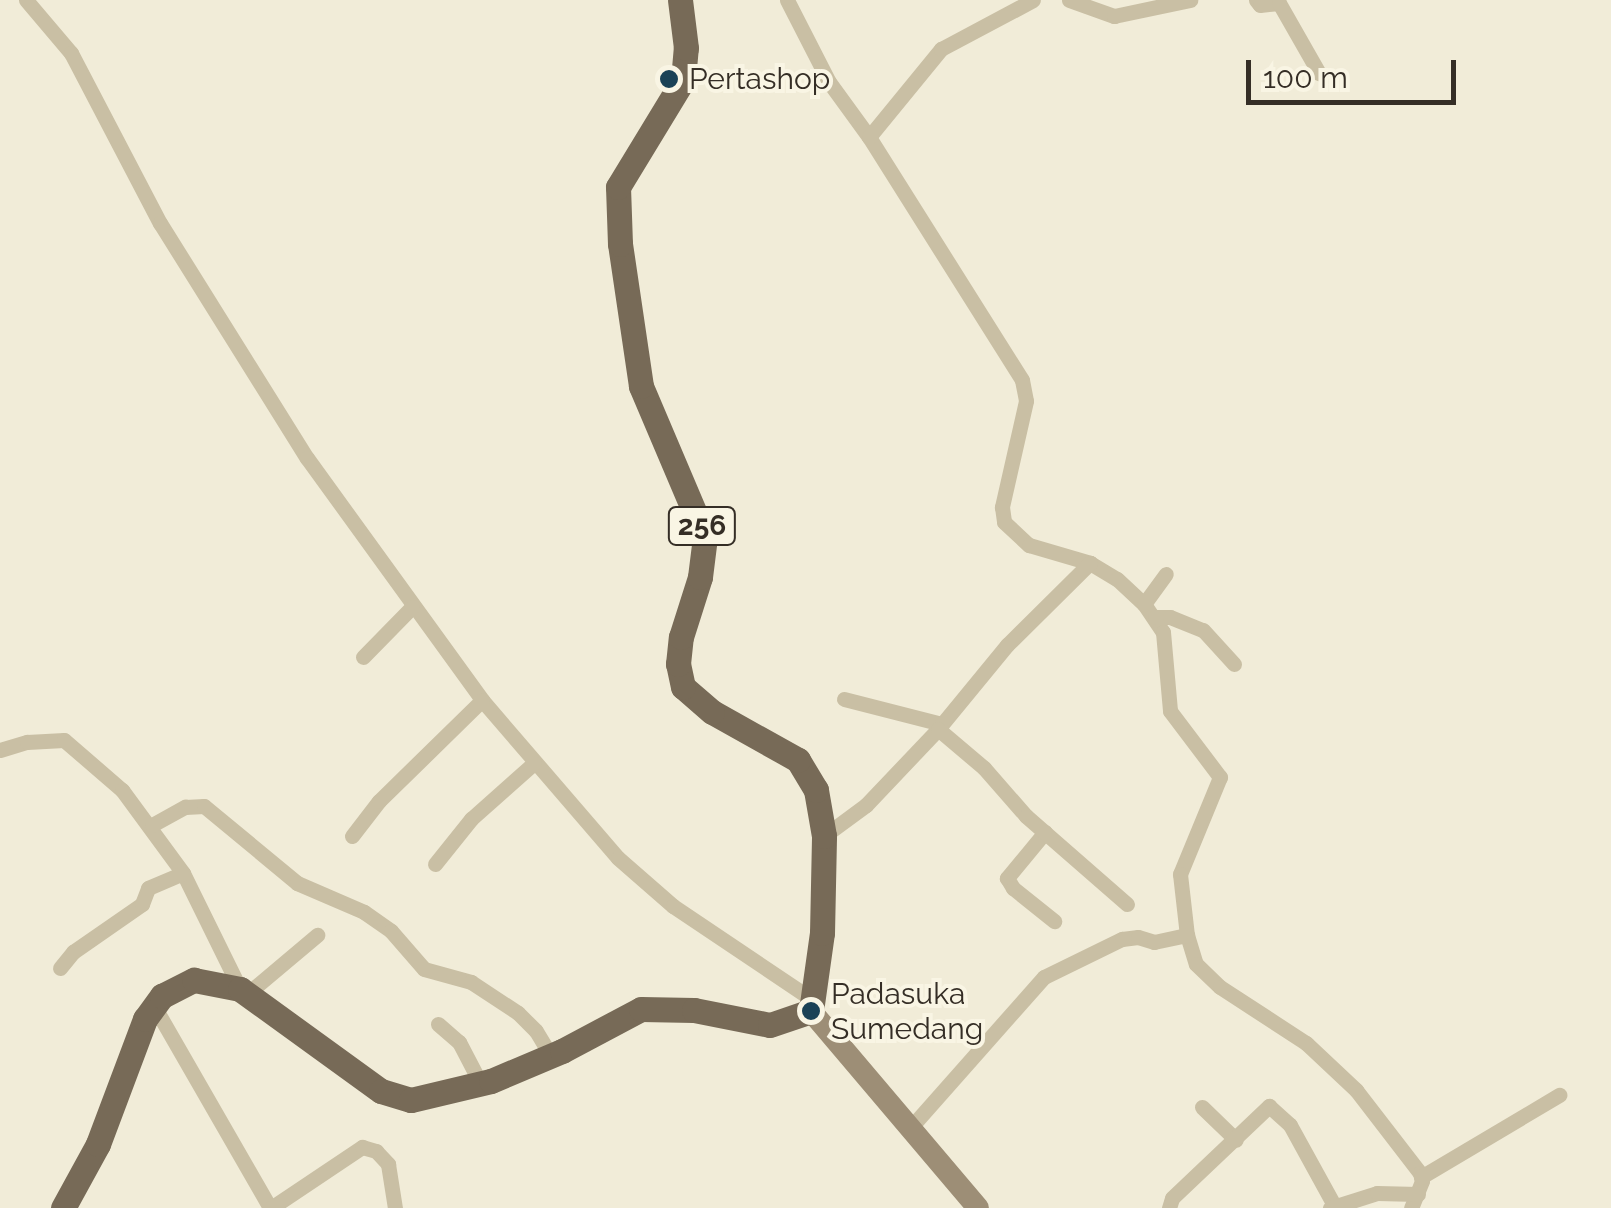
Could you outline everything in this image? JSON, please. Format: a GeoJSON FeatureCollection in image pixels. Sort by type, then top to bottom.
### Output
{"type":"FeatureCollection","features":[{"type":"Feature","properties":{"kind":"main road","name":"256"},"geometry":{"type":"LineString","coordinates":[[680,0],[686,48],[684,80],[674,101],[624,171],[616,204],[641,386],[706,537],[700,577],[681,637],[680,676],[700,703],[798,760],[816,790],[824,836],[822,933],[812,1005]]}},
{"type":"Feature","properties":{"kind":"main road"},"geometry":{"type":"LineString","coordinates":[[63,1208],[98,1144],[121,1077],[154,1006],[176,986],[194,980],[244,992],[392,1096],[422,1099],[481,1084],[550,1056],[630,1013],[652,1006],[770,1025],[812,1005],[978,1208]]}},
{"type":"Feature","properties":{"kind":"street"},"geometry":{"type":"LineString","coordinates":[[26,0],[70,53],[195,280],[307,458],[482,700],[583,823],[664,900],[812,1005]]}},
{"type":"Feature","properties":{"kind":"street"},"geometry":{"type":"LineString","coordinates":[[868,137],[927,62],[1003,8],[1032,0]]}},
{"type":"Feature","properties":{"kind":"street"},"geometry":{"type":"LineString","coordinates":[[1070,0],[1114,16],[1190,0]]}},
{"type":"Feature","properties":{"kind":"street"},"geometry":{"type":"LineString","coordinates":[[1256,0],[1263,6],[1279,3],[1319,73]]}},
{"type":"Feature","properties":{"kind":"street"},"geometry":{"type":"LineString","coordinates":[[792,2],[829,82],[1022,380],[1026,400],[1002,508],[1004,522],[1029,545],[1090,563],[1144,604],[1167,642],[1171,714],[1220,777],[1182,865],[1190,953],[1202,972],[1332,1066],[1410,1157],[1417,1193]]}},
{"type":"Feature","properties":{"kind":"street"},"geometry":{"type":"LineString","coordinates":[[824,836],[866,805],[940,727],[1007,646],[1090,563]]}},
{"type":"Feature","properties":{"kind":"street"},"geometry":{"type":"LineString","coordinates":[[1144,604],[1166,574]]}},
{"type":"Feature","properties":{"kind":"street"},"geometry":{"type":"LineString","coordinates":[[363,657],[412,607]]}},
{"type":"Feature","properties":{"kind":"street"},"geometry":{"type":"LineString","coordinates":[[1154,617],[1170,617],[1202,630],[1234,664]]}},
{"type":"Feature","properties":{"kind":"street"},"geometry":{"type":"LineString","coordinates":[[844,699],[940,727],[1045,832],[1127,904]]}},
{"type":"Feature","properties":{"kind":"street"},"geometry":{"type":"LineString","coordinates":[[352,836],[379,802],[482,700]]}},
{"type":"Feature","properties":{"kind":"street"},"geometry":{"type":"LineString","coordinates":[[0,750],[51,739],[70,742],[122,790],[152,825],[183,873],[244,992],[317,935]]}},
{"type":"Feature","properties":{"kind":"street"},"geometry":{"type":"LineString","coordinates":[[435,864],[471,819],[534,763]]}},
{"type":"Feature","properties":{"kind":"street"},"geometry":{"type":"LineString","coordinates":[[152,825],[185,807],[204,806],[297,884],[364,912],[391,931],[424,969],[471,982],[518,1013],[543,1040],[550,1056]]}},
{"type":"Feature","properties":{"kind":"street"},"geometry":{"type":"LineString","coordinates":[[1045,832],[1008,878],[1013,888],[1054,921]]}},
{"type":"Feature","properties":{"kind":"street"},"geometry":{"type":"LineString","coordinates":[[60,968],[73,952],[142,904],[148,888],[183,873]]}},
{"type":"Feature","properties":{"kind":"street"},"geometry":{"type":"LineString","coordinates":[[912,1126],[1044,977],[1122,939],[1138,936],[1154,942],[1187,934]]}},
{"type":"Feature","properties":{"kind":"street"},"geometry":{"type":"LineString","coordinates":[[154,1006],[271,1208],[362,1147],[376,1151],[388,1164],[393,1207]]}},
{"type":"Feature","properties":{"kind":"street"},"geometry":{"type":"LineString","coordinates":[[438,1024],[458,1042],[481,1084]]}},
{"type":"Feature","properties":{"kind":"street"},"geometry":{"type":"LineString","coordinates":[[1169,1208],[1171,1200],[1267,1108],[1277,1109],[1332,1208],[1377,1193],[1417,1193],[1558,1095]]}},
{"type":"Feature","properties":{"kind":"street"},"geometry":{"type":"LineString","coordinates":[[1202,1107],[1236,1140]]}},
{"type":"Feature","properties":{"kind":"place","name":"Pertashop"},"geometry":{"type":"Point","coordinates":[669,79]}},
{"type":"Feature","properties":{"kind":"place","name":"Padasuka Sumedang"},"geometry":{"type":"Point","coordinates":[811,1011]}}]}
